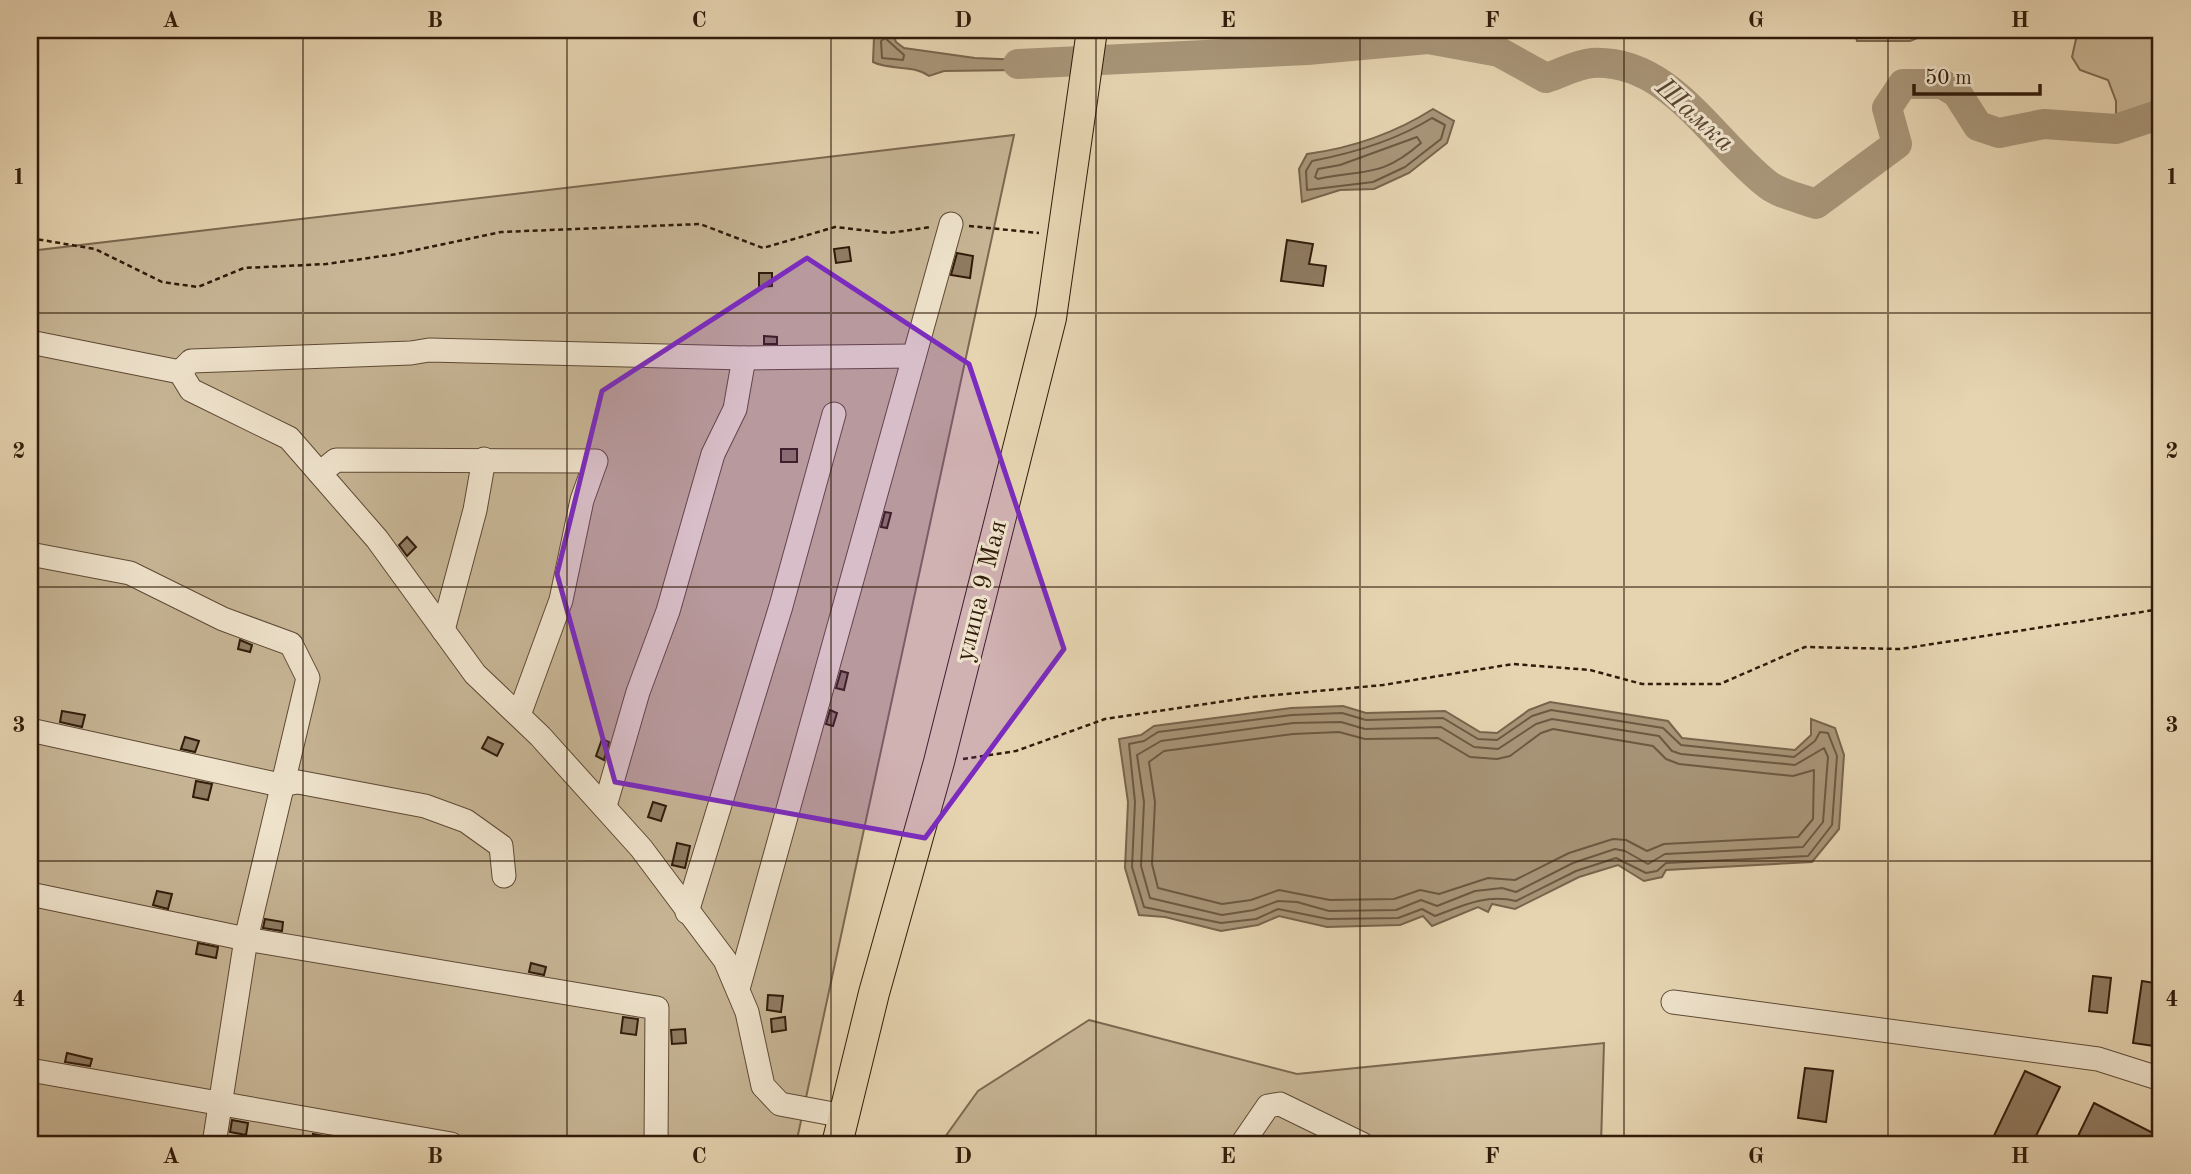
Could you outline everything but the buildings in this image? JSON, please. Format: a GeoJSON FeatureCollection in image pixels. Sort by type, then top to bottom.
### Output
{"type":"FeatureCollection","features":[{"type":"Feature","properties":{"kind":"main road","name":"улица 9 Мая"},"geometry":{"type":"LineString","coordinates":[[837,1144],[874,993],[939,762],[1051,318],[1091,35]]}},
{"type":"Feature","properties":{"kind":"lane"},"geometry":{"type":"LineString","coordinates":[[738,989],[951,224]]}},
{"type":"Feature","properties":{"kind":"lane"},"geometry":{"type":"LineString","coordinates":[[30,342],[180,372],[191,390],[289,438],[377,539],[475,674],[519,715],[604,806],[668,881],[687,912],[725,960],[747,1012],[763,1086],[780,1104],[844,1116]]}},
{"type":"Feature","properties":{"kind":"lane"},"geometry":{"type":"LineString","coordinates":[[180,372],[191,361],[411,353],[429,349],[744,358],[914,356]]}},
{"type":"Feature","properties":{"kind":"lane"},"geometry":{"type":"LineString","coordinates":[[604,806],[638,692],[668,611],[713,454],[735,409],[744,358]]}},
{"type":"Feature","properties":{"kind":"lane"},"geometry":{"type":"LineString","coordinates":[[687,912],[781,606],[834,414]]}},
{"type":"Feature","properties":{"kind":"lane"},"geometry":{"type":"LineString","coordinates":[[443,630],[475,510],[484,459]]}},
{"type":"Feature","properties":{"kind":"lane"},"geometry":{"type":"LineString","coordinates":[[320,473],[336,460],[596,461],[582,500],[561,600],[519,715]]}},
{"type":"Feature","properties":{"kind":"lane"},"geometry":{"type":"LineString","coordinates":[[30,554],[130,573],[223,619],[290,644],[308,677],[280,785],[246,939],[214,1144]]}},
{"type":"Feature","properties":{"kind":"lane"},"geometry":{"type":"LineString","coordinates":[[30,730],[280,785],[298,782],[400,802],[466,821],[501,846],[504,876]]}},
{"type":"Feature","properties":{"kind":"lane"},"geometry":{"type":"LineString","coordinates":[[30,894],[246,939],[657,1008],[656,1144]]}},
{"type":"Feature","properties":{"kind":"lane"},"geometry":{"type":"LineString","coordinates":[[1674,1002],[2098,1059],[2161,1079]]}},
{"type":"Feature","properties":{"kind":"lane"},"geometry":{"type":"LineString","coordinates":[[30,1070],[451,1144]]}},
{"type":"Feature","properties":{"kind":"lane"},"geometry":{"type":"LineString","coordinates":[[1242,1144],[1268,1106],[1280,1104],[1363,1144]]}},
{"type":"Feature","properties":{"kind":"path"},"geometry":{"type":"LineString","coordinates":[[30,237],[95,249],[162,282],[198,287],[244,268],[327,264],[397,254],[501,232],[700,224],[763,248],[835,227],[890,233],[951,224],[1063,235]]}},
{"type":"Feature","properties":{"kind":"path"},"geometry":{"type":"LineString","coordinates":[[939,762],[1016,751],[1105,719],[1253,697],[1383,685],[1513,664],[1590,670],[1642,684],[1720,684],[1805,647],[1900,649],[2161,609]]}},
{"type":"Feature","properties":{"kind":"highlighted area"},"geometry":{"type":"Polygon","coordinates":[[[807,258],[969,364],[1064,649],[925,838],[615,782],[557,574],[602,391],[807,258]]]}},
{"type":"Feature","properties":{"kind":"shaded area"},"geometry":{"type":"Polygon","coordinates":[[[1854,30],[1937,30],[1910,41],[1857,41],[1854,30]]]}},
{"type":"Feature","properties":{"kind":"shaded area"},"geometry":{"type":"Polygon","coordinates":[[[2078,30],[2161,30],[2161,114],[2116,129],[2116,101],[2108,80],[2080,70],[2072,57],[2078,30]]]}},
{"type":"Feature","properties":{"kind":"shaded area"},"geometry":{"type":"Polygon","coordinates":[[[1014,135],[796,1144],[30,1144],[30,251],[1014,135]]]}},
{"type":"Feature","properties":{"kind":"shaded area"},"geometry":{"type":"Polygon","coordinates":[[[1089,1020],[1297,1074],[1604,1043],[1601,1144],[940,1144],[978,1091],[1089,1020]]]}},
{"type":"Feature","properties":{"kind":"water"},"geometry":{"type":"Polygon","coordinates":[[[871,30],[892,30],[896,42],[904,48],[975,58],[1025,60],[1060,56],[1057,69],[1036,66],[1025,70],[944,71],[929,76],[916,70],[873,62],[874,37],[871,30]]]}},
{"type":"Feature","properties":{"kind":"water"},"geometry":{"type":"Polygon","coordinates":[[[1433,109],[1454,121],[1447,143],[1409,173],[1374,189],[1340,190],[1302,202],[1299,169],[1307,154],[1373,138],[1433,109]]]}},
{"type":"Feature","properties":{"kind":"water"},"geometry":{"type":"Polygon","coordinates":[[[1550,702],[1668,721],[1682,738],[1795,750],[1811,735],[1811,719],[1835,728],[1844,755],[1839,829],[1812,862],[1666,870],[1662,877],[1644,881],[1618,865],[1579,877],[1515,909],[1492,904],[1488,912],[1478,907],[1432,926],[1423,916],[1400,925],[1327,927],[1279,916],[1258,925],[1221,931],[1165,917],[1139,915],[1125,868],[1128,802],[1119,739],[1141,735],[1154,726],[1291,708],[1343,706],[1366,713],[1445,711],[1480,732],[1497,733],[1529,710],[1550,702]]]}},
{"type":"Feature","properties":{"kind":"waterway","name":"Шамка"},"geometry":{"type":"LineString","coordinates":[[1018,64],[1307,50],[1428,39],[1499,52],[1546,78],[1586,64],[1620,65],[1645,74],[1667,88],[1772,187],[1816,204],[1897,144],[1887,108],[1903,84],[1942,84],[1957,93],[1978,126],[1999,133],[2044,124],[2116,129],[2161,114]]}}]}
